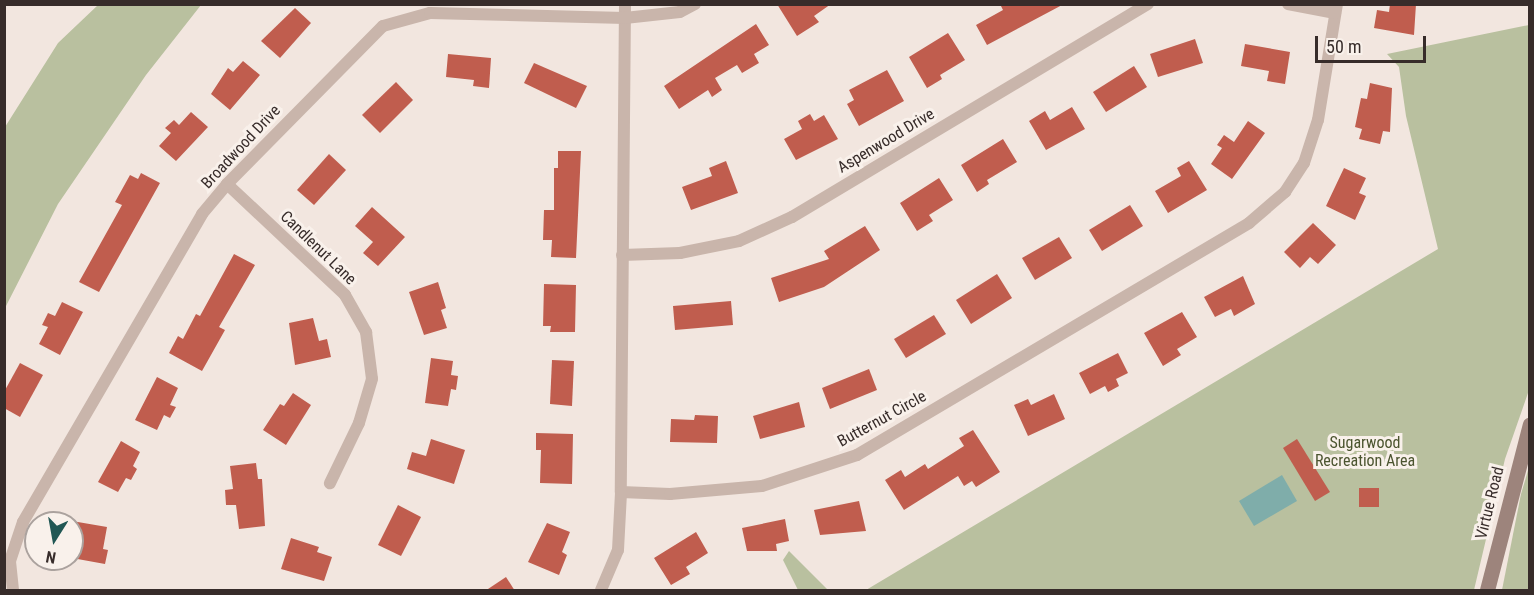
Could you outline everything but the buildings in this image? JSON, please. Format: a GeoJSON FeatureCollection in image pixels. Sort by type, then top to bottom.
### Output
{"type":"FeatureCollection","features":[{"type":"Feature","properties":{"kind":"street"},"geometry":{"type":"LineString","coordinates":[[601,591],[618,550],[621,492],[625,4]]}},
{"type":"Feature","properties":{"kind":"street","name":"Broadwood Drive"},"geometry":{"type":"LineString","coordinates":[[13,591],[10,561],[22,522],[202,214],[227,184],[383,26],[430,13],[625,18],[680,12],[695,4]]}},
{"type":"Feature","properties":{"kind":"street","name":"Aspenwood Drive"},"geometry":{"type":"LineString","coordinates":[[622,255],[680,254],[739,242],[792,217],[1148,4]]}},
{"type":"Feature","properties":{"kind":"street"},"geometry":{"type":"LineString","coordinates":[[1288,4],[1336,9]]}},
{"type":"Feature","properties":{"kind":"street","name":"Butternut Circle"},"geometry":{"type":"LineString","coordinates":[[621,492],[717,493],[762,486],[857,455],[1249,223],[1285,192],[1304,163],[1318,120],[1336,9]]}},
{"type":"Feature","properties":{"kind":"street","name":"Candlenut Lane"},"geometry":{"type":"LineString","coordinates":[[227,184],[345,295],[366,332],[372,379],[359,423],[330,483]]}},
{"type":"Feature","properties":{"kind":"street","name":"Virtue Road"},"geometry":{"type":"LineString","coordinates":[[1487,591],[1530,424]]}},
{"type":"Feature","properties":{"kind":"green space"},"geometry":{"type":"Polygon","coordinates":[[[98,5],[201,5],[146,75],[58,204],[5,308],[5,127],[58,43],[98,5]]]}},
{"type":"Feature","properties":{"kind":"green space","name":"Sugarwood Recreation Area"},"geometry":{"type":"Polygon","coordinates":[[[1529,25],[1529,390],[1505,459],[1474,590],[866,590],[1438,249],[1406,116],[1399,67],[1387,54],[1529,25]]]}},
{"type":"Feature","properties":{"kind":"green space"},"geometry":{"type":"Polygon","coordinates":[[[1529,467],[1529,590],[1502,590],[1521,494],[1529,467]]]}},
{"type":"Feature","properties":{"kind":"green space"},"geometry":{"type":"Polygon","coordinates":[[[789,551],[828,590],[798,590],[783,560],[789,551]]]}},
{"type":"Feature","properties":{"kind":"water"},"geometry":{"type":"Polygon","coordinates":[[[1282,475],[1297,501],[1254,526],[1239,501],[1282,475]]]}}]}
